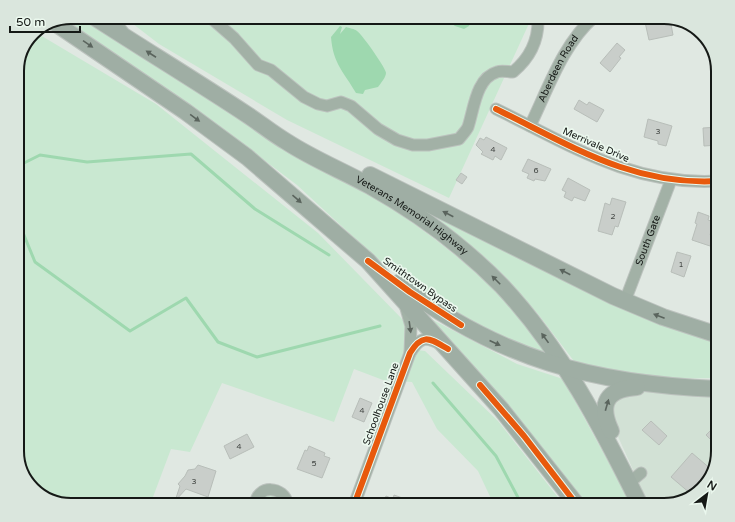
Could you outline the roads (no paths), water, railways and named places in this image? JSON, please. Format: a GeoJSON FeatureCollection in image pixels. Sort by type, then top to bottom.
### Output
{"type":"FeatureCollection","features":[{"type":"Feature","properties":{"kind":"highway","name":"Veterans Memorial Highway"},"geometry":{"type":"LineString","coordinates":[[105,24],[246,114],[287,142],[397,202],[457,245],[513,298],[534,324],[566,369],[598,422],[636,498]]}},
{"type":"Feature","properties":{"kind":"highway"},"geometry":{"type":"LineString","coordinates":[[59,26],[180,108],[238,150],[287,190],[368,261],[524,436],[572,498]]}},
{"type":"Feature","properties":{"kind":"highway"},"geometry":{"type":"LineString","coordinates":[[246,114],[625,301],[674,321],[711,334]]}},
{"type":"Feature","properties":{"kind":"highway","name":"Smithtown Bypass"},"geometry":{"type":"LineString","coordinates":[[368,261],[430,306],[474,332],[522,354],[566,369],[611,379],[711,388]]}},
{"type":"Feature","properties":{"kind":"highway"},"geometry":{"type":"LineString","coordinates":[[643,498],[638,476],[606,418],[606,403],[612,394],[619,389],[662,385]]}},
{"type":"Feature","properties":{"kind":"street"},"geometry":{"type":"LineString","coordinates":[[117,24],[128,39]]}},
{"type":"Feature","properties":{"kind":"street"},"geometry":{"type":"LineString","coordinates":[[218,24],[234,38],[258,65],[272,70],[304,97],[318,104],[327,106],[341,102],[351,106],[378,129],[397,140],[413,145],[428,145],[459,139],[467,129],[483,82],[498,71],[513,72],[524,63],[532,49],[537,35],[538,24]]}},
{"type":"Feature","properties":{"kind":"street","name":"Aberdeen Road"},"geometry":{"type":"LineString","coordinates":[[530,126],[563,58],[572,43],[588,24]]}},
{"type":"Feature","properties":{"kind":"street","name":"Merrivale Drive"},"geometry":{"type":"LineString","coordinates":[[496,109],[618,167],[671,180],[711,181]]}},
{"type":"Feature","properties":{"kind":"street","name":"South Gate"},"geometry":{"type":"LineString","coordinates":[[625,301],[671,180]]}},
{"type":"Feature","properties":{"kind":"street","name":"Schoolhouse Lane"},"geometry":{"type":"LineString","coordinates":[[404,301],[411,326],[410,353]]}},
{"type":"Feature","properties":{"kind":"street","name":"Schoolhouse Lane"},"geometry":{"type":"LineString","coordinates":[[357,498],[410,353],[418,341],[425,339],[448,349]]}},
{"type":"Feature","properties":{"kind":"street"},"geometry":{"type":"LineString","coordinates":[[257,498],[260,493],[270,489],[281,492],[286,498]]}},
{"type":"Feature","properties":{"kind":"waterway"},"geometry":{"type":"LineString","coordinates":[[24,163],[40,155],[87,162],[191,154],[255,209],[329,255]]}},
{"type":"Feature","properties":{"kind":"waterway"},"geometry":{"type":"LineString","coordinates":[[24,235],[35,262],[130,331],[186,298],[218,342],[257,357],[380,326]]}},
{"type":"Feature","properties":{"kind":"waterway"},"geometry":{"type":"LineString","coordinates":[[433,383],[496,456],[518,498]]}}]}
